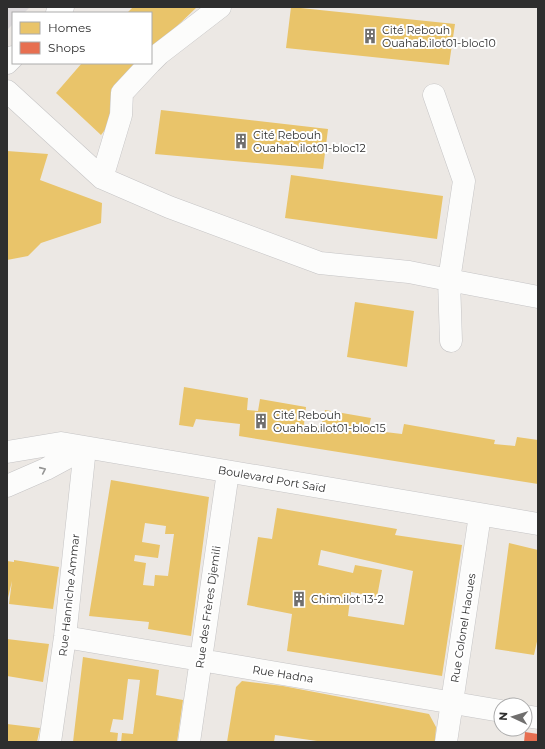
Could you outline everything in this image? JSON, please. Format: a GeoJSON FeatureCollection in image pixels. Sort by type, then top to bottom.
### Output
{"type":"FeatureCollection","features":[{"type":"Feature","properties":{"kind":"street"},"geometry":{"type":"LineString","coordinates":[[152,61],[220,7]]}},
{"type":"Feature","properties":{"kind":"street"},"geometry":{"type":"LineString","coordinates":[[102,178],[121,115],[122,93],[149,64]]}},
{"type":"Feature","properties":{"kind":"street"},"geometry":{"type":"LineString","coordinates":[[7,91],[102,178],[169,207],[320,263],[409,272],[538,297]]}},
{"type":"Feature","properties":{"kind":"street"},"geometry":{"type":"LineString","coordinates":[[434,95],[464,181],[450,280],[451,341]]}},
{"type":"Feature","properties":{"kind":"street","name":"Boulevard Port Saïd"},"geometry":{"type":"LineString","coordinates":[[7,452],[61,443],[538,524]]}},
{"type":"Feature","properties":{"kind":"street"},"geometry":{"type":"LineString","coordinates":[[7,486],[46,469],[85,448]]}},
{"type":"Feature","properties":{"kind":"street","name":"Rue Hanniche Ammar"},"geometry":{"type":"LineString","coordinates":[[50,742],[65,637],[85,448]]}},
{"type":"Feature","properties":{"kind":"street","name":"Rue des Frères Djemili"},"geometry":{"type":"LineString","coordinates":[[189,742],[228,472]]}},
{"type":"Feature","properties":{"kind":"street","name":"Rue Colonel Haoues"},"geometry":{"type":"LineString","coordinates":[[446,742],[480,515]]}},
{"type":"Feature","properties":{"kind":"street","name":"Rue Hadna"},"geometry":{"type":"LineString","coordinates":[[65,637],[493,710]]}},
{"type":"Feature","properties":{"kind":"shaded area"},"geometry":{"type":"Polygon","coordinates":[[[7,7],[30,7],[25,12],[12,12],[12,25],[7,30],[7,7]]]}},
{"type":"Feature","properties":{"kind":"building: Homes"},"geometry":{"type":"Polygon","coordinates":[[[133,7],[197,7],[152,50],[152,12],[128,12],[133,7]]]}},
{"type":"Feature","properties":{"kind":"building: Homes","name":"Cité Rebouh Ouahab.ilot01-bloc10"},"geometry":{"type":"Polygon","coordinates":[[[291,7],[455,24],[449,65],[286,48],[291,7]]]}},
{"type":"Feature","properties":{"kind":"building: Homes"},"geometry":{"type":"Polygon","coordinates":[[[81,64],[138,64],[117,114],[101,135],[56,93],[81,64]]]}},
{"type":"Feature","properties":{"kind":"building: Homes","name":"Cité Rebouh Ouahab.ilot01-bloc12"},"geometry":{"type":"Polygon","coordinates":[[[161,110],[328,129],[323,169],[155,154],[161,110]]]}},
{"type":"Feature","properties":{"kind":"building: Homes"},"geometry":{"type":"Polygon","coordinates":[[[7,151],[48,154],[40,180],[102,203],[101,223],[41,243],[28,256],[7,260],[7,151]]]}},
{"type":"Feature","properties":{"kind":"building: Homes"},"geometry":{"type":"Polygon","coordinates":[[[291,175],[443,196],[437,239],[285,218],[291,175]]]}},
{"type":"Feature","properties":{"kind":"building: Homes"},"geometry":{"type":"Polygon","coordinates":[[[355,302],[414,311],[407,367],[347,357],[355,302]]]}},
{"type":"Feature","properties":{"kind":"building: Homes"},"geometry":{"type":"Polygon","coordinates":[[[184,387],[248,398],[247,410],[258,411],[260,399],[306,407],[304,424],[321,427],[325,410],[371,418],[368,430],[402,434],[404,424],[495,440],[494,444],[515,446],[517,437],[538,440],[538,484],[239,436],[240,424],[196,419],[193,427],[179,425],[184,387]]]}},
{"type":"Feature","properties":{"kind":"building: Homes"},"geometry":{"type":"Polygon","coordinates":[[[111,480],[209,497],[191,636],[148,629],[149,622],[89,616],[111,480]],[[145,523],[142,542],[160,545],[158,558],[135,555],[134,561],[146,563],[143,585],[154,586],[155,575],[168,576],[174,534],[165,534],[166,526],[145,523]]]}},
{"type":"Feature","properties":{"kind":"building: Homes"},"geometry":{"type":"Polygon","coordinates":[[[277,508],[397,529],[395,535],[462,545],[442,676],[287,651],[292,614],[247,605],[258,537],[272,539],[277,508]],[[321,550],[318,565],[353,573],[355,565],[382,570],[377,597],[351,592],[348,616],[404,625],[413,571],[321,550]]]}},
{"type":"Feature","properties":{"kind":"building: Homes"},"geometry":{"type":"Polygon","coordinates":[[[509,543],[538,550],[538,637],[534,655],[495,649],[509,543]]]}},
{"type":"Feature","properties":{"kind":"building: Homes"},"geometry":{"type":"Polygon","coordinates":[[[14,560],[59,567],[53,609],[9,604],[12,581],[7,602],[7,561],[14,562],[14,560]]]}},
{"type":"Feature","properties":{"kind":"building: Homes"},"geometry":{"type":"Polygon","coordinates":[[[7,639],[49,644],[43,682],[7,676],[7,639]]]}},
{"type":"Feature","properties":{"kind":"building: Homes"},"geometry":{"type":"Polygon","coordinates":[[[83,657],[159,670],[156,695],[183,700],[177,742],[121,742],[122,733],[133,734],[140,680],[128,679],[123,720],[113,719],[110,732],[118,733],[117,742],[73,742],[83,657]]]}},
{"type":"Feature","properties":{"kind":"building: Homes"},"geometry":{"type":"Polygon","coordinates":[[[242,681],[283,686],[429,714],[436,727],[435,742],[324,742],[275,735],[274,742],[227,742],[236,687],[242,681]]]}},
{"type":"Feature","properties":{"kind":"building: Homes"},"geometry":{"type":"Polygon","coordinates":[[[7,724],[40,728],[37,742],[7,742],[7,724]]]}},
{"type":"Feature","properties":{"kind":"building: Shops"},"geometry":{"type":"Polygon","coordinates":[[[533,733],[538,734],[538,742],[524,742],[524,737],[533,737],[533,733]]]}},
{"type":"Feature","properties":{"kind":"place","name":"Cité Rebouh Ouahab.ilot01-bloc10"},"geometry":{"type":"Point","coordinates":[370,36]}},
{"type":"Feature","properties":{"kind":"place","name":"Cité Rebouh Ouahab.ilot01-bloc12"},"geometry":{"type":"Point","coordinates":[241,141]}},
{"type":"Feature","properties":{"kind":"place","name":"Cité Rebouh Ouahab.ilot01-bloc15"},"geometry":{"type":"Point","coordinates":[261,421]}},
{"type":"Feature","properties":{"kind":"place","name":"Chim.ilot 13-2"},"geometry":{"type":"Point","coordinates":[299,599]}}]}
